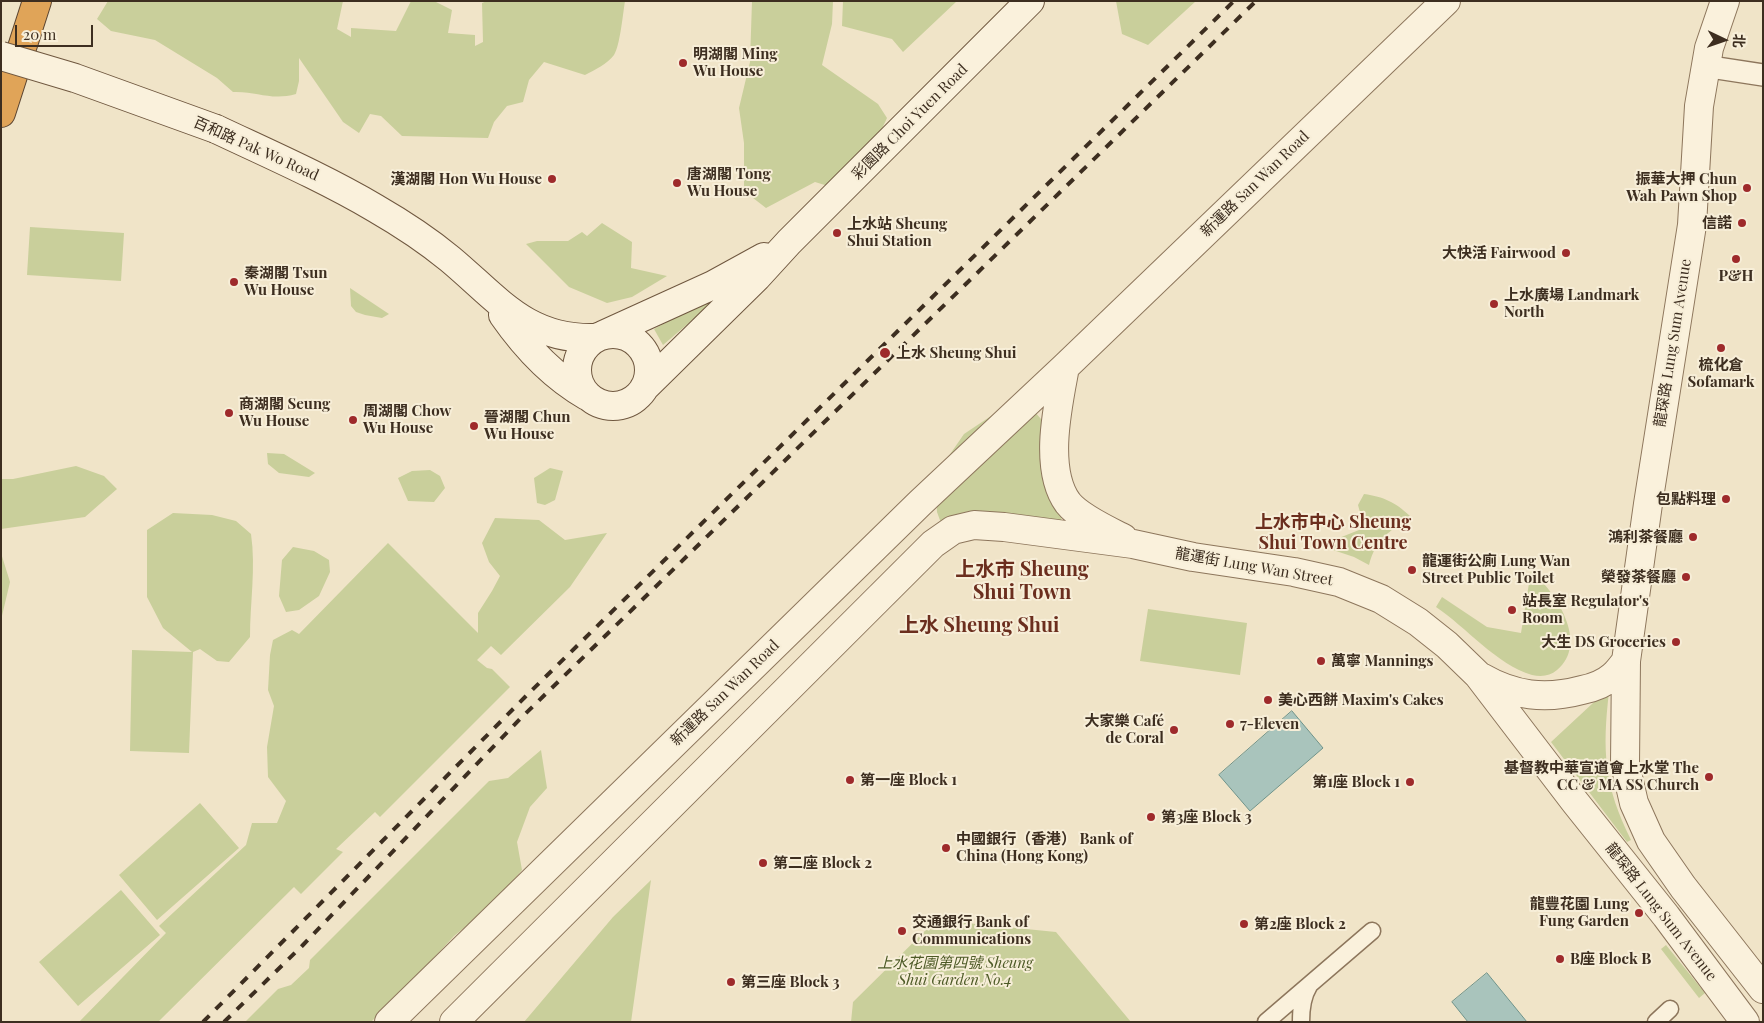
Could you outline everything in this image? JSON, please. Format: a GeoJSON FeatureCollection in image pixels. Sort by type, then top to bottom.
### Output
{"type":"FeatureCollection","features":[{"type":"Feature","properties":{"kind":"highway"},"geometry":{"type":"LineString","coordinates":[[1,112],[37,1]]}},
{"type":"Feature","properties":{"kind":"street","name":"彩園路 Choi Yuen Road"},"geometry":{"type":"LineString","coordinates":[[644,388],[757,278],[789,242],[1030,1]]}},
{"type":"Feature","properties":{"kind":"street","name":"新運路 San Wan Road"},"geometry":{"type":"LineString","coordinates":[[389,1022],[913,510],[1065,367],[1446,1]]}},
{"type":"Feature","properties":{"kind":"street","name":"龍琛路 Lung Sum Avenue"},"geometry":{"type":"LineString","coordinates":[[1720,9],[1704,66],[1698,106],[1692,225],[1648,504],[1626,662],[1625,764],[1630,790],[1641,821],[1664,862],[1763,989]]}},
{"type":"Feature","properties":{"kind":"street","name":"百和路 Pak Wo Road"},"geometry":{"type":"LineString","coordinates":[[1,56],[75,78],[216,129],[298,167],[376,208],[433,246],[513,313],[540,330],[567,338],[599,337]]}},
{"type":"Feature","properties":{"kind":"street"},"geometry":{"type":"LineString","coordinates":[[1704,66],[1763,75]]}},
{"type":"Feature","properties":{"kind":"street","name":"彩園路 Choi Yuen Road"},"geometry":{"type":"LineString","coordinates":[[599,337],[713,285],[789,242]]}},
{"type":"Feature","properties":{"kind":"street","name":"百和路 Pak Wo Road"},"geometry":{"type":"LineString","coordinates":[[486,291],[532,352],[551,371],[587,396]]}},
{"type":"Feature","properties":{"kind":"street"},"geometry":{"type":"LineString","coordinates":[[613,333],[622,335],[638,344],[648,360],[649,370],[644,388],[631,401],[613,406],[604,405],[587,396],[578,379],[577,370],[581,352],[587,344],[599,337],[613,333]]}},
{"type":"Feature","properties":{"kind":"street"},"geometry":{"type":"LineString","coordinates":[[1065,367],[1055,420],[1054,446],[1061,488],[1068,503],[1079,513],[1133,544]]}},
{"type":"Feature","properties":{"kind":"street","name":"龍運街 Lung Wan Street"},"geometry":{"type":"LineString","coordinates":[[454,1022],[932,544],[953,530],[974,525],[1004,527],[1133,544],[1294,572],[1339,582],[1381,599],[1418,622],[1447,645],[1478,675],[1575,802]]}},
{"type":"Feature","properties":{"kind":"street"},"geometry":{"type":"LineString","coordinates":[[1478,675],[1498,687],[1516,692],[1534,695],[1567,694],[1592,688],[1613,677],[1626,662]]}},
{"type":"Feature","properties":{"kind":"street","name":"龍琛路 Lung Sum Avenue"},"geometry":{"type":"LineString","coordinates":[[1575,802],[1666,916],[1745,1022]]}},
{"type":"Feature","properties":{"kind":"street"},"geometry":{"type":"LineString","coordinates":[[1266,1022],[1372,931]]}},
{"type":"Feature","properties":{"kind":"street"},"geometry":{"type":"LineString","coordinates":[[1301,1022],[1304,994],[1311,982]]}},
{"type":"Feature","properties":{"kind":"street"},"geometry":{"type":"LineString","coordinates":[[1656,1022],[1670,1009]]}},
{"type":"Feature","properties":{"kind":"green space"},"geometry":{"type":"Polygon","coordinates":[[[108,1],[343,1],[337,29],[351,37],[351,28],[396,31],[411,1],[434,1],[452,10],[448,33],[475,35],[475,46],[483,42],[482,3],[487,1],[625,1],[618,44],[611,58],[585,75],[544,62],[529,80],[523,102],[507,106],[494,122],[488,138],[402,136],[381,116],[370,114],[359,133],[343,122],[299,58],[299,81],[296,94],[271,96],[233,92],[217,78],[155,40],[111,31],[97,19],[108,1]]]}},
{"type":"Feature","properties":{"kind":"green space"},"geometry":{"type":"Polygon","coordinates":[[[752,1],[833,1],[832,24],[822,65],[878,104],[887,118],[880,133],[828,186],[815,182],[766,208],[744,191],[744,143],[739,108],[750,62],[752,1]]]}},
{"type":"Feature","properties":{"kind":"green space"},"geometry":{"type":"Polygon","coordinates":[[[843,1],[957,1],[903,52],[892,39],[842,26],[843,1]]]}},
{"type":"Feature","properties":{"kind":"green space"},"geometry":{"type":"Polygon","coordinates":[[[1116,1],[1196,1],[1148,45],[1122,34],[1116,1]]]}},
{"type":"Feature","properties":{"kind":"green space"},"geometry":{"type":"Polygon","coordinates":[[[602,223],[632,242],[631,268],[667,276],[632,297],[607,303],[569,287],[526,244],[537,241],[568,241],[582,232],[587,236],[602,223]]]}},
{"type":"Feature","properties":{"kind":"green space"},"geometry":{"type":"Polygon","coordinates":[[[30,227],[124,233],[121,281],[27,275],[30,227]]]}},
{"type":"Feature","properties":{"kind":"green space"},"geometry":{"type":"Polygon","coordinates":[[[350,288],[389,314],[382,318],[356,312],[351,306],[350,288]]]}},
{"type":"Feature","properties":{"kind":"green space"},"geometry":{"type":"Polygon","coordinates":[[[723,291],[724,293],[663,345],[654,329],[723,291]]]}},
{"type":"Feature","properties":{"kind":"green space"},"geometry":{"type":"Polygon","coordinates":[[[1009,404],[1034,411],[1061,442],[1071,483],[1061,520],[1055,525],[994,541],[979,523],[941,523],[937,512],[935,476],[964,434],[1009,404]]]}},
{"type":"Feature","properties":{"kind":"green space"},"geometry":{"type":"Polygon","coordinates":[[[267,453],[284,454],[315,473],[309,477],[279,473],[268,464],[267,453]]]}},
{"type":"Feature","properties":{"kind":"green space"},"geometry":{"type":"Polygon","coordinates":[[[76,466],[104,476],[117,489],[85,517],[1,529],[1,479],[13,479],[76,466]]]}},
{"type":"Feature","properties":{"kind":"green space"},"geometry":{"type":"Polygon","coordinates":[[[550,468],[563,471],[555,500],[545,505],[537,503],[534,478],[550,468]]]}},
{"type":"Feature","properties":{"kind":"green space"},"geometry":{"type":"Polygon","coordinates":[[[430,470],[440,476],[445,488],[434,502],[408,501],[398,478],[412,471],[430,470]]]}},
{"type":"Feature","properties":{"kind":"green space"},"geometry":{"type":"Polygon","coordinates":[[[1364,494],[1389,501],[1410,516],[1385,536],[1376,548],[1369,565],[1354,557],[1333,550],[1329,542],[1359,530],[1361,516],[1358,505],[1364,494]]]}},
{"type":"Feature","properties":{"kind":"green space"},"geometry":{"type":"Polygon","coordinates":[[[173,513],[212,515],[236,521],[251,534],[253,573],[250,637],[229,662],[217,661],[200,649],[193,652],[189,753],[130,751],[132,650],[192,652],[163,628],[147,597],[147,530],[173,513]]]}},
{"type":"Feature","properties":{"kind":"green space"},"geometry":{"type":"Polygon","coordinates":[[[495,518],[539,520],[565,540],[607,533],[570,587],[501,655],[491,646],[477,660],[487,668],[492,669],[510,687],[380,817],[375,812],[336,849],[343,852],[301,894],[294,887],[158,1022],[79,1022],[166,933],[159,926],[246,845],[252,823],[277,823],[286,801],[268,777],[267,747],[274,706],[268,690],[273,640],[292,630],[299,634],[388,543],[478,633],[478,613],[500,576],[489,562],[482,543],[495,518]]]}},
{"type":"Feature","properties":{"kind":"green space"},"geometry":{"type":"Polygon","coordinates":[[[293,547],[314,551],[329,560],[330,572],[319,596],[299,610],[286,612],[279,596],[282,560],[293,547]]]}},
{"type":"Feature","properties":{"kind":"green space"},"geometry":{"type":"Polygon","coordinates":[[[1,553],[10,582],[1,620],[1,553]]]}},
{"type":"Feature","properties":{"kind":"green space"},"geometry":{"type":"Polygon","coordinates":[[[1531,571],[1550,591],[1565,618],[1570,632],[1570,646],[1566,659],[1557,670],[1546,676],[1532,675],[1506,663],[1436,607],[1442,597],[1487,627],[1521,633],[1531,571]]]}},
{"type":"Feature","properties":{"kind":"green space"},"geometry":{"type":"Polygon","coordinates":[[[1148,609],[1247,623],[1240,675],[1140,661],[1148,609]]]}},
{"type":"Feature","properties":{"kind":"green space"},"geometry":{"type":"Polygon","coordinates":[[[1607,690],[1609,692],[1606,732],[1607,768],[1615,802],[1631,840],[1627,842],[1551,742],[1607,690]]]}},
{"type":"Feature","properties":{"kind":"green space"},"geometry":{"type":"Polygon","coordinates":[[[541,750],[547,788],[530,807],[517,842],[522,870],[496,902],[454,936],[371,1022],[245,1022],[278,989],[291,985],[309,968],[310,960],[489,781],[508,778],[541,750]]]}},
{"type":"Feature","properties":{"kind":"green space"},"geometry":{"type":"Polygon","coordinates":[[[200,803],[239,848],[157,920],[119,875],[200,803]]]}},
{"type":"Feature","properties":{"kind":"green space"},"geometry":{"type":"Polygon","coordinates":[[[651,880],[631,1022],[524,1022],[613,917],[651,880]]]}},
{"type":"Feature","properties":{"kind":"green space"},"geometry":{"type":"Polygon","coordinates":[[[121,890],[160,935],[78,1006],[39,962],[121,890]]]}},
{"type":"Feature","properties":{"kind":"green space","name":"上水花園第四號 Sheung Shui Garden No.4"},"geometry":{"type":"Polygon","coordinates":[[[936,920],[1056,932],[1131,1022],[851,1022],[853,1002],[936,920]]]}},
{"type":"Feature","properties":{"kind":"green space"},"geometry":{"type":"Polygon","coordinates":[[[1666,945],[1705,993],[1699,998],[1661,949],[1666,945]]]}},
{"type":"Feature","properties":{"kind":"water"},"geometry":{"type":"Polygon","coordinates":[[[1292,711],[1323,748],[1250,811],[1219,775],[1292,711]]]}},
{"type":"Feature","properties":{"kind":"water"},"geometry":{"type":"Polygon","coordinates":[[[1487,973],[1527,1022],[1468,1022],[1452,1002],[1487,973]]]}},
{"type":"Feature","properties":{"kind":"railway"},"geometry":{"type":"LineString","coordinates":[[203,1022],[526,696],[1234,1]]}},
{"type":"Feature","properties":{"kind":"railway"},"geometry":{"type":"LineString","coordinates":[[224,1022],[302,946],[521,718],[1256,1]]}},
{"type":"Feature","properties":{"kind":"place","name":"明湖閣 Ming Wu House"},"geometry":{"type":"Point","coordinates":[683,63]}},
{"type":"Feature","properties":{"kind":"place","name":"漢湖閣 Hon Wu House"},"geometry":{"type":"Point","coordinates":[552,179]}},
{"type":"Feature","properties":{"kind":"place","name":"唐湖閣 Tong Wu House"},"geometry":{"type":"Point","coordinates":[677,183]}},
{"type":"Feature","properties":{"kind":"place","name":"振華大押 Chun Wah Pawn Shop"},"geometry":{"type":"Point","coordinates":[1747,188]}},
{"type":"Feature","properties":{"kind":"place","name":"信諾"},"geometry":{"type":"Point","coordinates":[1742,223]}},
{"type":"Feature","properties":{"kind":"place","name":"上水站 Sheung Shui Station"},"geometry":{"type":"Point","coordinates":[837,233]}},
{"type":"Feature","properties":{"kind":"place","name":"大快活 Fairwood"},"geometry":{"type":"Point","coordinates":[1566,253]}},
{"type":"Feature","properties":{"kind":"place","name":"P&H"},"geometry":{"type":"Point","coordinates":[1736,259]}},
{"type":"Feature","properties":{"kind":"place","name":"秦湖閣 Tsun Wu House"},"geometry":{"type":"Point","coordinates":[234,282]}},
{"type":"Feature","properties":{"kind":"place","name":"上水廣場 Landmark North"},"geometry":{"type":"Point","coordinates":[1494,304]}},
{"type":"Feature","properties":{"kind":"place","name":"梳化倉 Sofamark"},"geometry":{"type":"Point","coordinates":[1721,348]}},
{"type":"Feature","properties":{"kind":"place","name":"上水 Sheung Shui"},"geometry":{"type":"Point","coordinates":[885,353]}},
{"type":"Feature","properties":{"kind":"place","name":"商湖閣 Seung Wu House"},"geometry":{"type":"Point","coordinates":[229,413]}},
{"type":"Feature","properties":{"kind":"place","name":"周湖閣 Chow Wu House"},"geometry":{"type":"Point","coordinates":[353,420]}},
{"type":"Feature","properties":{"kind":"place","name":"晉湖閣 Chun Wu House"},"geometry":{"type":"Point","coordinates":[474,426]}},
{"type":"Feature","properties":{"kind":"place","name":"包點料理"},"geometry":{"type":"Point","coordinates":[1726,499]}},
{"type":"Feature","properties":{"kind":"place","name":"鴻利茶餐廳"},"geometry":{"type":"Point","coordinates":[1693,537]}},
{"type":"Feature","properties":{"kind":"place","name":"龍運街公廁 Lung Wan Street Public Toilet"},"geometry":{"type":"Point","coordinates":[1412,570]}},
{"type":"Feature","properties":{"kind":"place","name":"榮發茶餐廳"},"geometry":{"type":"Point","coordinates":[1686,577]}},
{"type":"Feature","properties":{"kind":"place","name":"站長室 Regulator's Room"},"geometry":{"type":"Point","coordinates":[1512,610]}},
{"type":"Feature","properties":{"kind":"place","name":"大生 DS Groceries"},"geometry":{"type":"Point","coordinates":[1676,642]}},
{"type":"Feature","properties":{"kind":"place","name":"萬寧 Mannings"},"geometry":{"type":"Point","coordinates":[1321,661]}},
{"type":"Feature","properties":{"kind":"place","name":"美心西餅 Maxim's Cakes"},"geometry":{"type":"Point","coordinates":[1268,700]}},
{"type":"Feature","properties":{"kind":"place","name":"7-Eleven"},"geometry":{"type":"Point","coordinates":[1230,724]}},
{"type":"Feature","properties":{"kind":"place","name":"大家樂 Café de Coral"},"geometry":{"type":"Point","coordinates":[1174,730]}},
{"type":"Feature","properties":{"kind":"place","name":"基督教中華宣道會上水堂 The CC & MA SS Church"},"geometry":{"type":"Point","coordinates":[1709,777]}},
{"type":"Feature","properties":{"kind":"place","name":"第一座 Block 1"},"geometry":{"type":"Point","coordinates":[850,780]}},
{"type":"Feature","properties":{"kind":"place","name":"第1座 Block 1"},"geometry":{"type":"Point","coordinates":[1410,782]}},
{"type":"Feature","properties":{"kind":"place","name":"第3座 Block 3"},"geometry":{"type":"Point","coordinates":[1151,817]}},
{"type":"Feature","properties":{"kind":"place","name":"中國銀行（香港） Bank of China (Hong Kong)"},"geometry":{"type":"Point","coordinates":[946,848]}},
{"type":"Feature","properties":{"kind":"place","name":"第二座 Block 2"},"geometry":{"type":"Point","coordinates":[763,863]}},
{"type":"Feature","properties":{"kind":"place","name":"龍豐花園 Lung Fung Garden"},"geometry":{"type":"Point","coordinates":[1639,913]}},
{"type":"Feature","properties":{"kind":"place","name":"第2座 Block 2"},"geometry":{"type":"Point","coordinates":[1244,924]}},
{"type":"Feature","properties":{"kind":"place","name":"交通銀行 Bank of Communications"},"geometry":{"type":"Point","coordinates":[902,931]}},
{"type":"Feature","properties":{"kind":"place","name":"B座 Block B"},"geometry":{"type":"Point","coordinates":[1560,959]}},
{"type":"Feature","properties":{"kind":"place","name":"第三座 Block 3"},"geometry":{"type":"Point","coordinates":[731,982]}},
{"type":"Feature","properties":{"kind":"district","name":"上水市中心 Sheung Shui Town Centre"},"geometry":{"type":"Point","coordinates":[1333,532]}},
{"type":"Feature","properties":{"kind":"district","name":"上水市 Sheung Shui Town"},"geometry":{"type":"Point","coordinates":[1022,582]}},
{"type":"Feature","properties":{"kind":"district","name":"上水 Sheung Shui"},"geometry":{"type":"Point","coordinates":[979,626]}}]}
